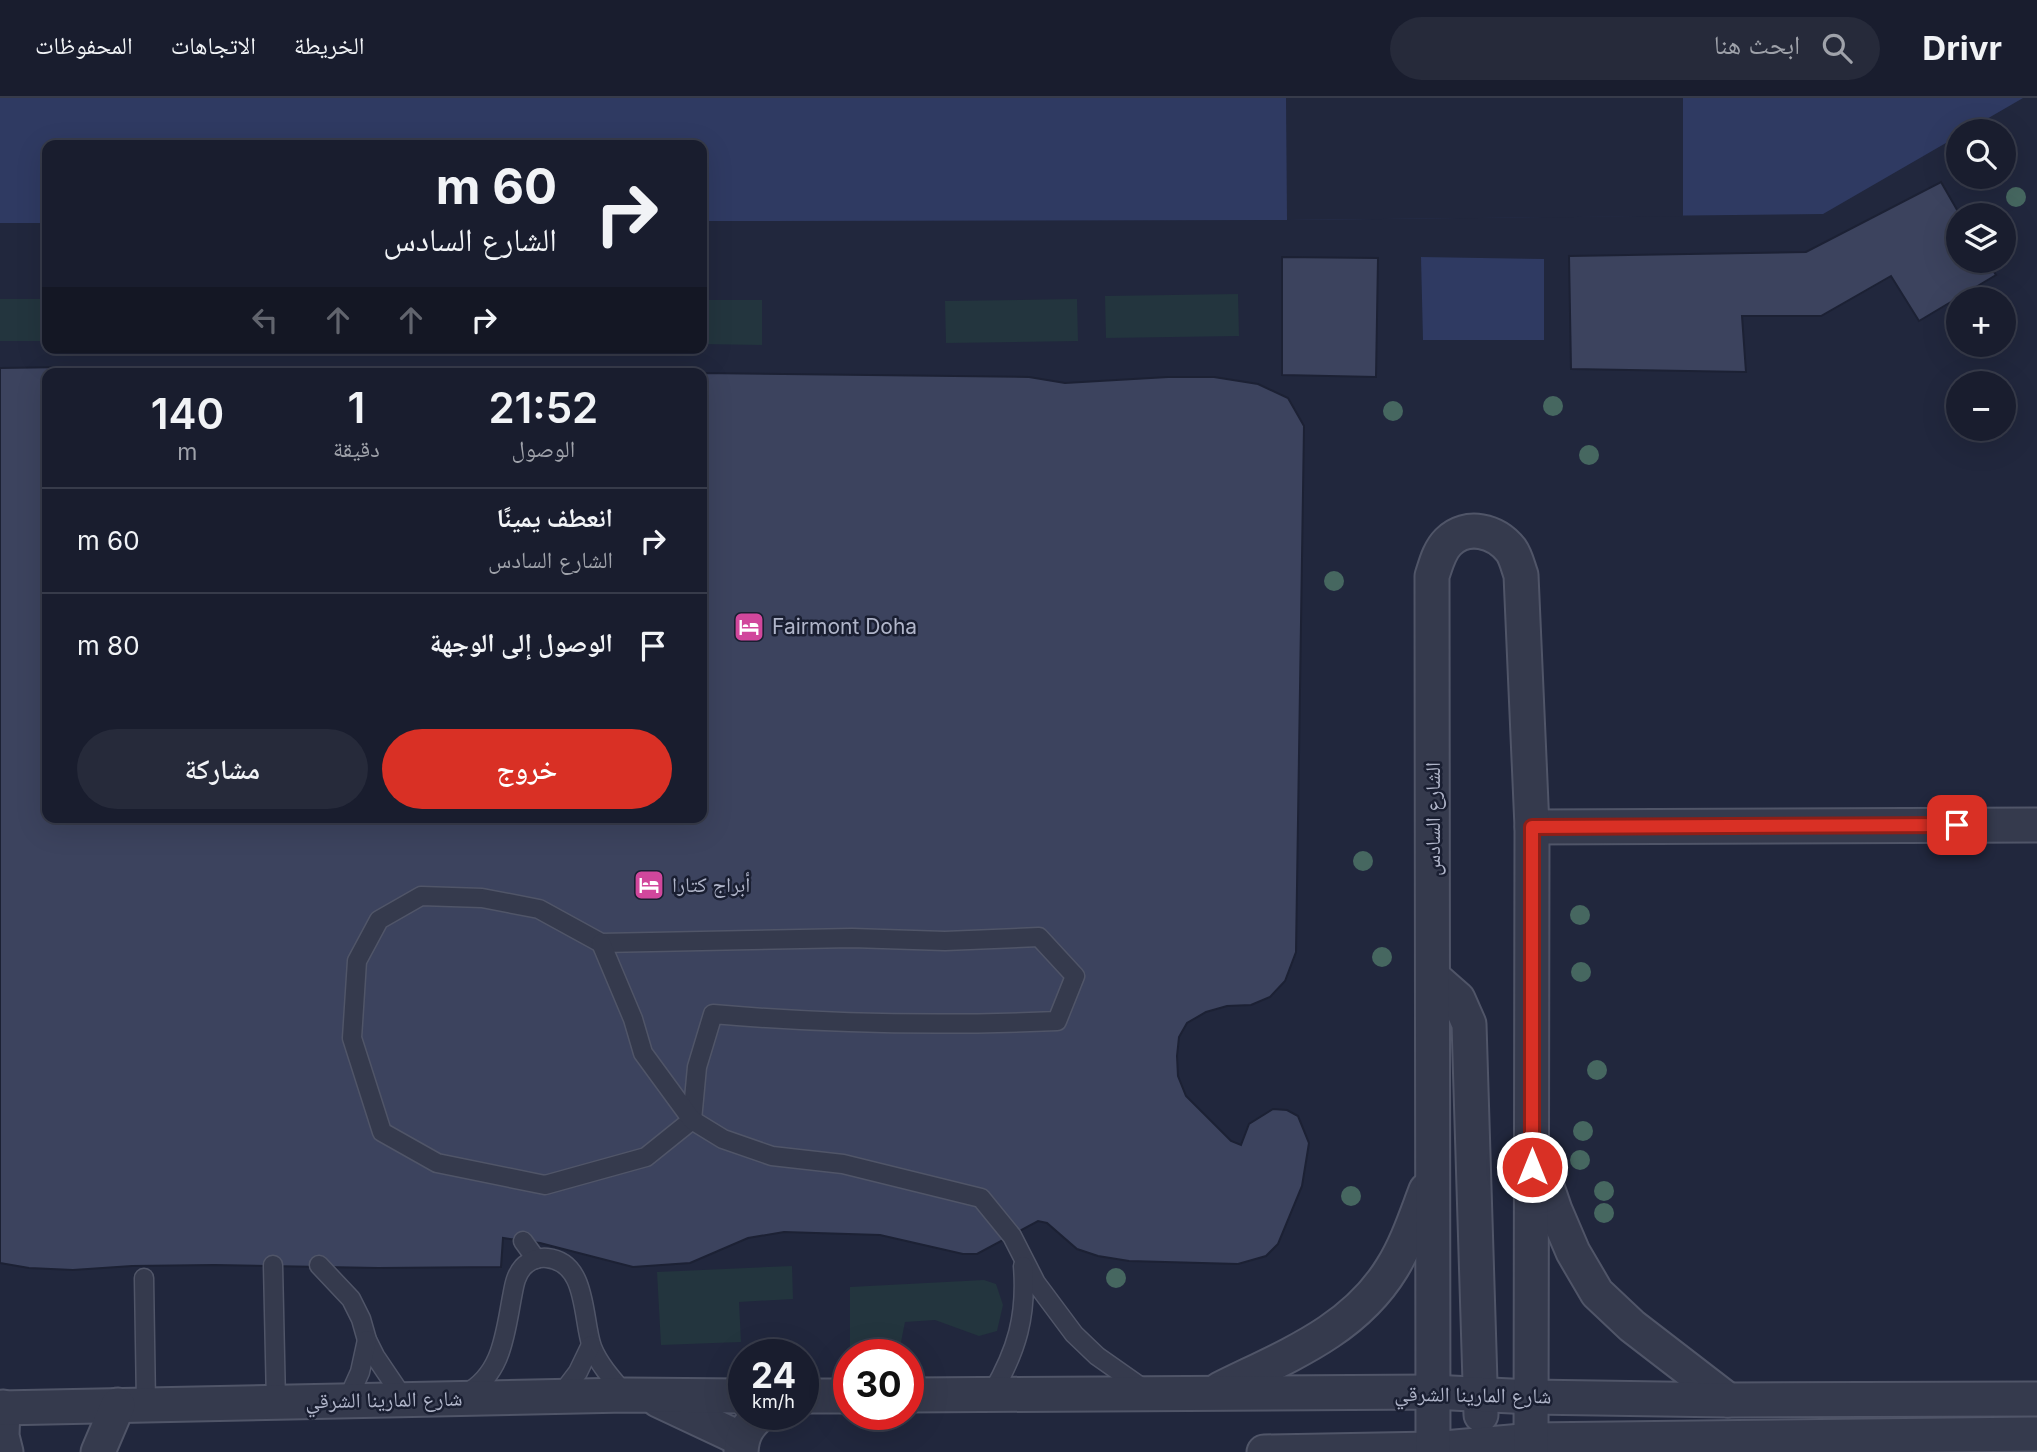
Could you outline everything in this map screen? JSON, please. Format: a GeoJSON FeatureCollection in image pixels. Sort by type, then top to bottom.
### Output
{"type":"FeatureCollection","features":[{"type":"Feature","properties":{"kind":"street","name":"الشارع السادس"},"geometry":{"type":"LineString","coordinates":[[1433,1450],[1432,576],[1440,553],[1449,540],[1475,530],[1497,537],[1512,552],[1521,575],[1532,827],[1531,1446]]}},
{"type":"Feature","properties":{"kind":"street"},"geometry":{"type":"LineString","coordinates":[[1532,827],[2037,825]]}},
{"type":"Feature","properties":{"kind":"street"},"geometry":{"type":"LineString","coordinates":[[1433,977],[1458,999],[1469,1024],[1483,1450]]}},
{"type":"Feature","properties":{"kind":"street"},"geometry":{"type":"LineString","coordinates":[[1532,1142],[1555,1210],[1573,1252],[1597,1293],[1632,1326],[1728,1399]]}},
{"type":"Feature","properties":{"kind":"street"},"geometry":{"type":"LineString","coordinates":[[1213,1392],[1322,1339],[1358,1311],[1392,1268],[1434,1171]]}},
{"type":"Feature","properties":{"kind":"street"},"geometry":{"type":"LineString","coordinates":[[1433,1392],[1483,1450]]}},
{"type":"Feature","properties":{"kind":"street","name":"شارع المارينا الشرقي"},"geometry":{"type":"LineString","coordinates":[[924,1395],[1433,1392],[1728,1399],[2037,1399]]}},
{"type":"Feature","properties":{"kind":"street","name":"شارع المارينا الشرقي"},"geometry":{"type":"LineString","coordinates":[[6,1452],[2,1436],[1,1407],[638,1395],[728,1396]]}},
{"type":"Feature","properties":{"kind":"street","name":"شارع المارينا الشرقي"},"geometry":{"type":"LineString","coordinates":[[638,1395],[748,1435]]}},
{"type":"Feature","properties":{"kind":"street"},"geometry":{"type":"LineString","coordinates":[[1483,1450],[1531,1396]]}},
{"type":"Feature","properties":{"kind":"street"},"geometry":{"type":"LineString","coordinates":[[98,1452],[132,1404]]}},
{"type":"Feature","properties":{"kind":"street"},"geometry":{"type":"LineString","coordinates":[[1264,1452],[1483,1450],[1531,1446],[2037,1434]]}},
{"type":"Feature","properties":{"kind":"lane"},"geometry":{"type":"LineString","coordinates":[[421,895],[482,898],[539,909],[601,943],[852,938],[945,941],[1039,937],[1075,976],[1057,1021],[899,1025],[786,1021],[713,1014],[697,1067],[692,1120],[646,1157],[545,1185],[437,1163],[382,1132],[352,1038],[357,961],[379,920],[421,895]]}},
{"type":"Feature","properties":{"kind":"lane"},"geometry":{"type":"LineString","coordinates":[[601,943],[633,1019],[643,1053],[692,1120],[723,1139],[772,1156],[843,1164],[981,1198],[1012,1236],[1042,1292],[1074,1334],[1123,1376],[1150,1392]]}},
{"type":"Feature","properties":{"kind":"lane"},"geometry":{"type":"LineString","coordinates":[[523,1241],[536,1259]]}},
{"type":"Feature","properties":{"kind":"lane"},"geometry":{"type":"LineString","coordinates":[[992,1393],[1010,1362],[1021,1327],[1025,1291],[1022,1255]]}},
{"type":"Feature","properties":{"kind":"lane"},"geometry":{"type":"LineString","coordinates":[[454,1399],[482,1383],[492,1370],[501,1352],[515,1280],[522,1268],[536,1259],[559,1261],[570,1269],[583,1302],[591,1345],[607,1372],[638,1395]]}},
{"type":"Feature","properties":{"kind":"lane"},"geometry":{"type":"LineString","coordinates":[[273,1265],[276,1402]]}},
{"type":"Feature","properties":{"kind":"lane"},"geometry":{"type":"LineString","coordinates":[[318,1265],[351,1299],[375,1356],[404,1399]]}},
{"type":"Feature","properties":{"kind":"lane"},"geometry":{"type":"LineString","coordinates":[[132,1404],[144,1278]]}},
{"type":"Feature","properties":{"kind":"lane"},"geometry":{"type":"LineString","coordinates":[[347,1401],[360,1372],[367,1340]]}},
{"type":"Feature","properties":{"kind":"lane"},"geometry":{"type":"LineString","coordinates":[[559,1397],[578,1373],[591,1345]]}},
{"type":"Feature","properties":{"kind":"shaded area"},"geometry":{"type":"Polygon","coordinates":[[[1238,294],[1239,336],[1106,338],[1105,296],[1238,294]]]}},
{"type":"Feature","properties":{"kind":"shaded area"},"geometry":{"type":"Polygon","coordinates":[[[0,299],[42,299],[42,341],[0,341],[0,299]]]}},
{"type":"Feature","properties":{"kind":"shaded area"},"geometry":{"type":"Polygon","coordinates":[[[1077,299],[1078,341],[946,343],[945,301],[1077,299]]]}},
{"type":"Feature","properties":{"kind":"shaded area"},"geometry":{"type":"Polygon","coordinates":[[[707,300],[762,300],[762,345],[707,344],[707,300]]]}},
{"type":"Feature","properties":{"kind":"shaded area"},"geometry":{"type":"Polygon","coordinates":[[[792,1266],[793,1299],[739,1302],[741,1339],[728,1339],[728,1342],[661,1345],[657,1272],[792,1266]]]}},
{"type":"Feature","properties":{"kind":"shaded area"},"geometry":{"type":"Polygon","coordinates":[[[984,1280],[996,1284],[1003,1305],[997,1331],[979,1336],[935,1320],[905,1322],[902,1339],[850,1339],[850,1287],[984,1280]]]}},
{"type":"Feature","properties":{"kind":"water"},"geometry":{"type":"Polygon","coordinates":[[[0,98],[2023,98],[1987,119],[1946,119],[1946,143],[1823,214],[1287,220],[707,221],[707,140],[42,140],[42,223],[0,223],[0,98]]]}},
{"type":"Feature","properties":{"kind":"water"},"geometry":{"type":"Polygon","coordinates":[[[1421,257],[1544,259],[1544,340],[1423,340],[1421,257]]]}},
{"type":"Feature","properties":{"kind":"pier"},"geometry":{"type":"Polygon","coordinates":[[[1286,98],[1683,98],[1683,216],[1287,220],[1286,98]]]}},
{"type":"Feature","properties":{"kind":"building"},"geometry":{"type":"Polygon","coordinates":[[[1941,182],[1953,203],[1946,203],[1946,273],[1996,275],[1976,287],[1946,287],[1946,305],[1919,321],[1891,276],[1821,316],[1742,316],[1746,372],[1571,369],[1569,256],[1806,252],[1941,182]]]}},
{"type":"Feature","properties":{"kind":"building"},"geometry":{"type":"Polygon","coordinates":[[[1282,257],[1378,258],[1376,377],[1282,375],[1282,257]]]}},
{"type":"Feature","properties":{"kind":"building","name":"أبراج كتارا"},"geometry":{"type":"Polygon","coordinates":[[[67,367],[167,368],[42,368],[42,823],[707,823],[707,373],[1029,377],[1065,383],[1214,377],[1258,384],[1288,398],[1304,426],[1296,952],[1285,981],[1270,997],[1251,1005],[1227,1006],[1206,1012],[1187,1023],[1179,1037],[1177,1056],[1178,1076],[1186,1096],[1231,1141],[1241,1145],[1249,1124],[1273,1109],[1287,1110],[1298,1116],[1309,1143],[1302,1186],[1278,1244],[1266,1256],[1238,1264],[1129,1261],[1077,1249],[1047,1223],[1038,1221],[977,1254],[963,1254],[880,1235],[784,1232],[748,1238],[690,1263],[633,1267],[540,1243],[503,1238],[501,1267],[214,1265],[73,1270],[29,1268],[0,1263],[0,368],[67,367]]]}},
{"type":"Feature","properties":{"kind":"place","name":"Fairmont Doha"},"geometry":{"type":"Point","coordinates":[749,627]}},
{"type":"Feature","properties":{"kind":"place","name":"أبراج كتارا"},"geometry":{"type":"Point","coordinates":[649,885]}},
{"type":"Feature","properties":{"kind":"route"},"geometry":{"type":"LineString","coordinates":[[1532,1167],[1532,827],[1957,825]]}}]}
